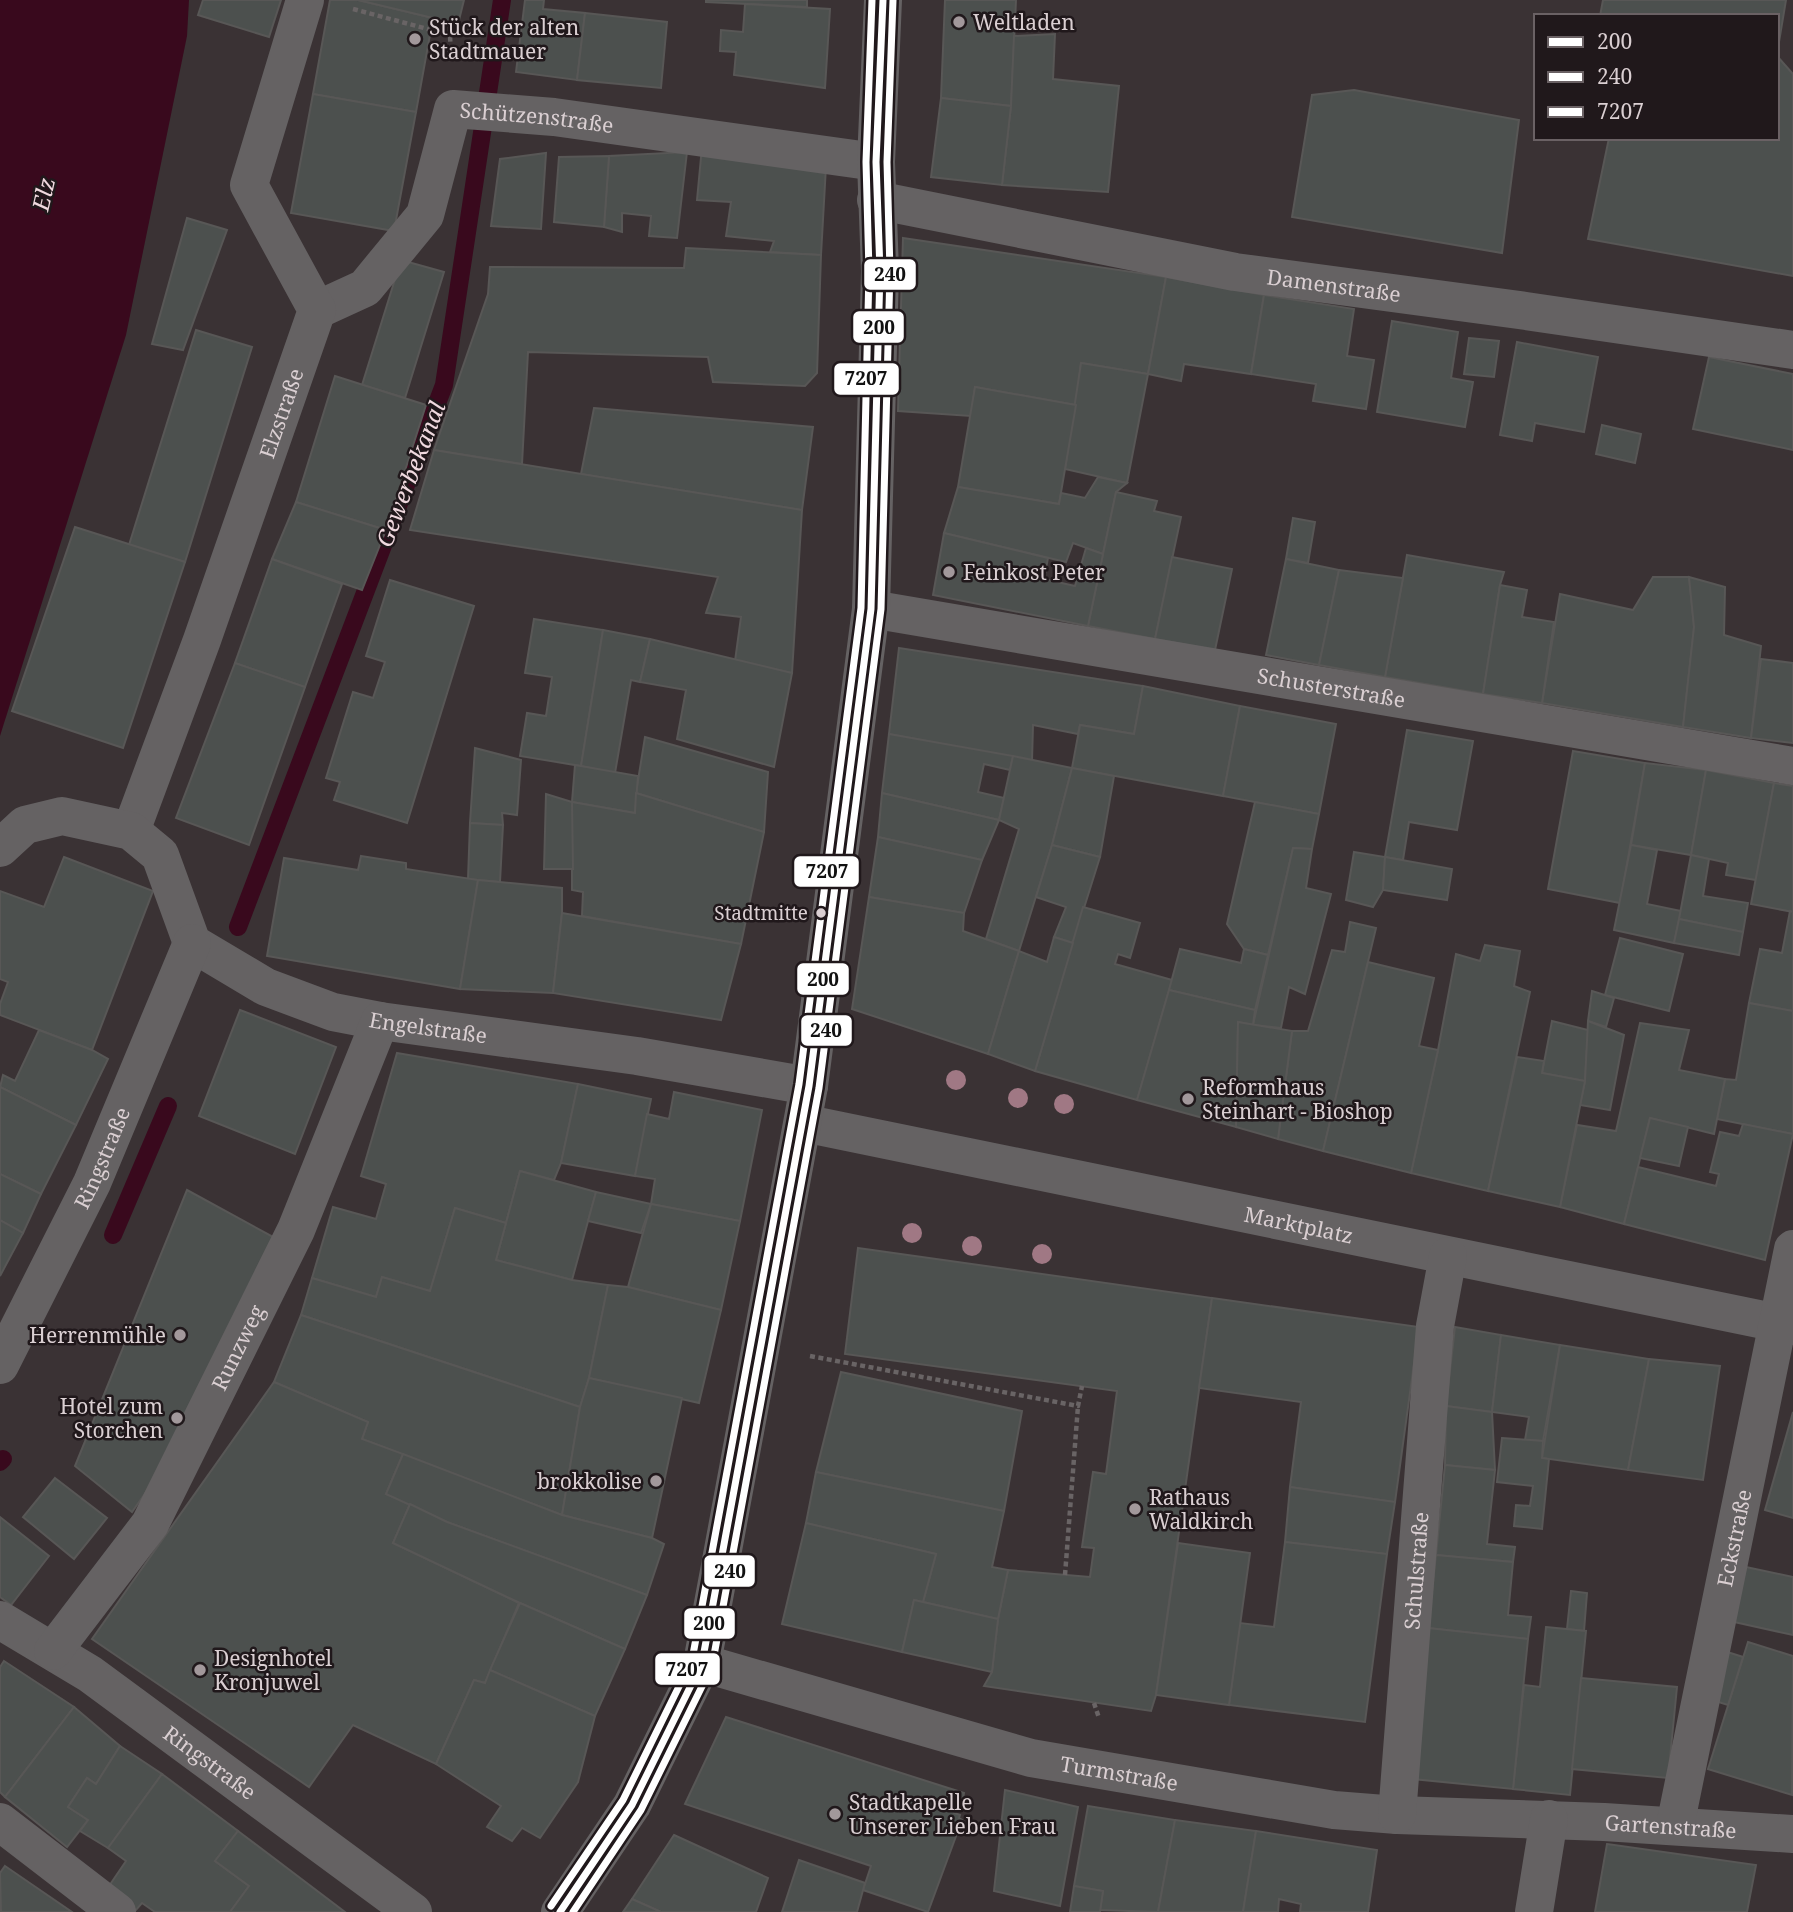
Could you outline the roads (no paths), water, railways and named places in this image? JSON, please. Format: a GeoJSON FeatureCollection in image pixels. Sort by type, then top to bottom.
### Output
{"type":"FeatureCollection","features":[{"type":"Feature","properties":{"kind":"street"},"geometry":{"type":"LineString","coordinates":[[305,0],[249,185],[317,310]]}},
{"type":"Feature","properties":{"kind":"street"},"geometry":{"type":"LineString","coordinates":[[560,1912],[632,1805],[702,1663],[803,1123],[871,609],[880,271],[876,162],[883,0]]}},
{"type":"Feature","properties":{"kind":"street","name":"Schützenstraße"},"geometry":{"type":"LineString","coordinates":[[317,310],[365,288],[425,215],[457,109],[511,112],[876,162]]}},
{"type":"Feature","properties":{"kind":"street","name":"Damenstraße"},"geometry":{"type":"LineString","coordinates":[[876,200],[1235,272],[1793,350]]}},
{"type":"Feature","properties":{"kind":"street","name":"Elzstraße"},"geometry":{"type":"LineString","coordinates":[[131,831],[202,640],[317,310]]}},
{"type":"Feature","properties":{"kind":"street","name":"Schusterstraße"},"geometry":{"type":"LineString","coordinates":[[871,609],[1793,766]]}},
{"type":"Feature","properties":{"kind":"street"},"geometry":{"type":"LineString","coordinates":[[0,848],[24,825],[62,816],[131,831],[160,855],[191,943]]}},
{"type":"Feature","properties":{"kind":"street","name":"Engelstraße"},"geometry":{"type":"LineString","coordinates":[[191,943],[266,987],[333,1012],[380,1021],[637,1056],[809,1086]]}},
{"type":"Feature","properties":{"kind":"street","name":"Ringstraße"},"geometry":{"type":"LineString","coordinates":[[0,1366],[92,1182],[191,943]]}},
{"type":"Feature","properties":{"kind":"street","name":"Runzweg"},"geometry":{"type":"LineString","coordinates":[[52,1651],[150,1524],[296,1230],[380,1021]]}},
{"type":"Feature","properties":{"kind":"street","name":"Marktplatz"},"geometry":{"type":"LineString","coordinates":[[803,1123],[1786,1324]]}},
{"type":"Feature","properties":{"kind":"street","name":"Eckstraße"},"geometry":{"type":"LineString","coordinates":[[1675,1826],[1786,1324],[1793,1249]]}},
{"type":"Feature","properties":{"kind":"street","name":"Schulstraße"},"geometry":{"type":"LineString","coordinates":[[1397,1815],[1435,1326],[1448,1256]]}},
{"type":"Feature","properties":{"kind":"street","name":"Ringstraße"},"geometry":{"type":"LineString","coordinates":[[0,1620],[52,1651],[99,1662],[414,1912]]}},
{"type":"Feature","properties":{"kind":"street","name":"Turmstraße"},"geometry":{"type":"LineString","coordinates":[[702,1663],[1031,1758],[1334,1810],[1397,1815],[1549,1819]]}},
{"type":"Feature","properties":{"kind":"street"},"geometry":{"type":"LineString","coordinates":[[1534,1912],[1549,1819]]}},
{"type":"Feature","properties":{"kind":"street","name":"Gartenstraße"},"geometry":{"type":"LineString","coordinates":[[1549,1819],[1793,1834]]}},
{"type":"Feature","properties":{"kind":"street"},"geometry":{"type":"LineString","coordinates":[[0,1822],[117,1912]]}},
{"type":"Feature","properties":{"kind":"water","name":"Elz"},"geometry":{"type":"Polygon","coordinates":[[[0,0],[189,0],[187,36],[126,335],[0,736],[0,0]]]}},
{"type":"Feature","properties":{"kind":"waterway","name":"Gewerbekanal"},"geometry":{"type":"LineString","coordinates":[[238,927],[444,385],[502,0]]}},
{"type":"Feature","properties":{"kind":"waterway","name":"Gewerbekanal"},"geometry":{"type":"LineString","coordinates":[[113,1235],[168,1106]]}},
{"type":"Feature","properties":{"kind":"waterway","name":"Gewerbekanal"},"geometry":{"type":"LineString","coordinates":[[0,1462],[3,1459]]}},
{"type":"Feature","properties":{"kind":"place","name":"Weltladen"},"geometry":{"type":"Point","coordinates":[959,22]}},
{"type":"Feature","properties":{"kind":"place","name":"Stück der alten Stadtmauer"},"geometry":{"type":"Point","coordinates":[415,39]}},
{"type":"Feature","properties":{"kind":"place","name":"Feinkost Peter"},"geometry":{"type":"Point","coordinates":[949,572]}},
{"type":"Feature","properties":{"kind":"place","name":"Stadtmitte"},"geometry":{"type":"Point","coordinates":[821,913]}},
{"type":"Feature","properties":{"kind":"place","name":"Reformhaus Steinhart - Bioshop"},"geometry":{"type":"Point","coordinates":[1188,1099]}},
{"type":"Feature","properties":{"kind":"place","name":"Herrenmühle"},"geometry":{"type":"Point","coordinates":[180,1335]}},
{"type":"Feature","properties":{"kind":"place","name":"Hotel zum Storchen"},"geometry":{"type":"Point","coordinates":[177,1418]}},
{"type":"Feature","properties":{"kind":"place","name":"brokkolise"},"geometry":{"type":"Point","coordinates":[656,1481]}},
{"type":"Feature","properties":{"kind":"place","name":"Rathaus Waldkirch"},"geometry":{"type":"Point","coordinates":[1135,1509]}},
{"type":"Feature","properties":{"kind":"place","name":"Designhotel Kronjuwel"},"geometry":{"type":"Point","coordinates":[200,1670]}},
{"type":"Feature","properties":{"kind":"place","name":"Stadtkapelle Unserer Lieben Frau"},"geometry":{"type":"Point","coordinates":[835,1814]}}]}
